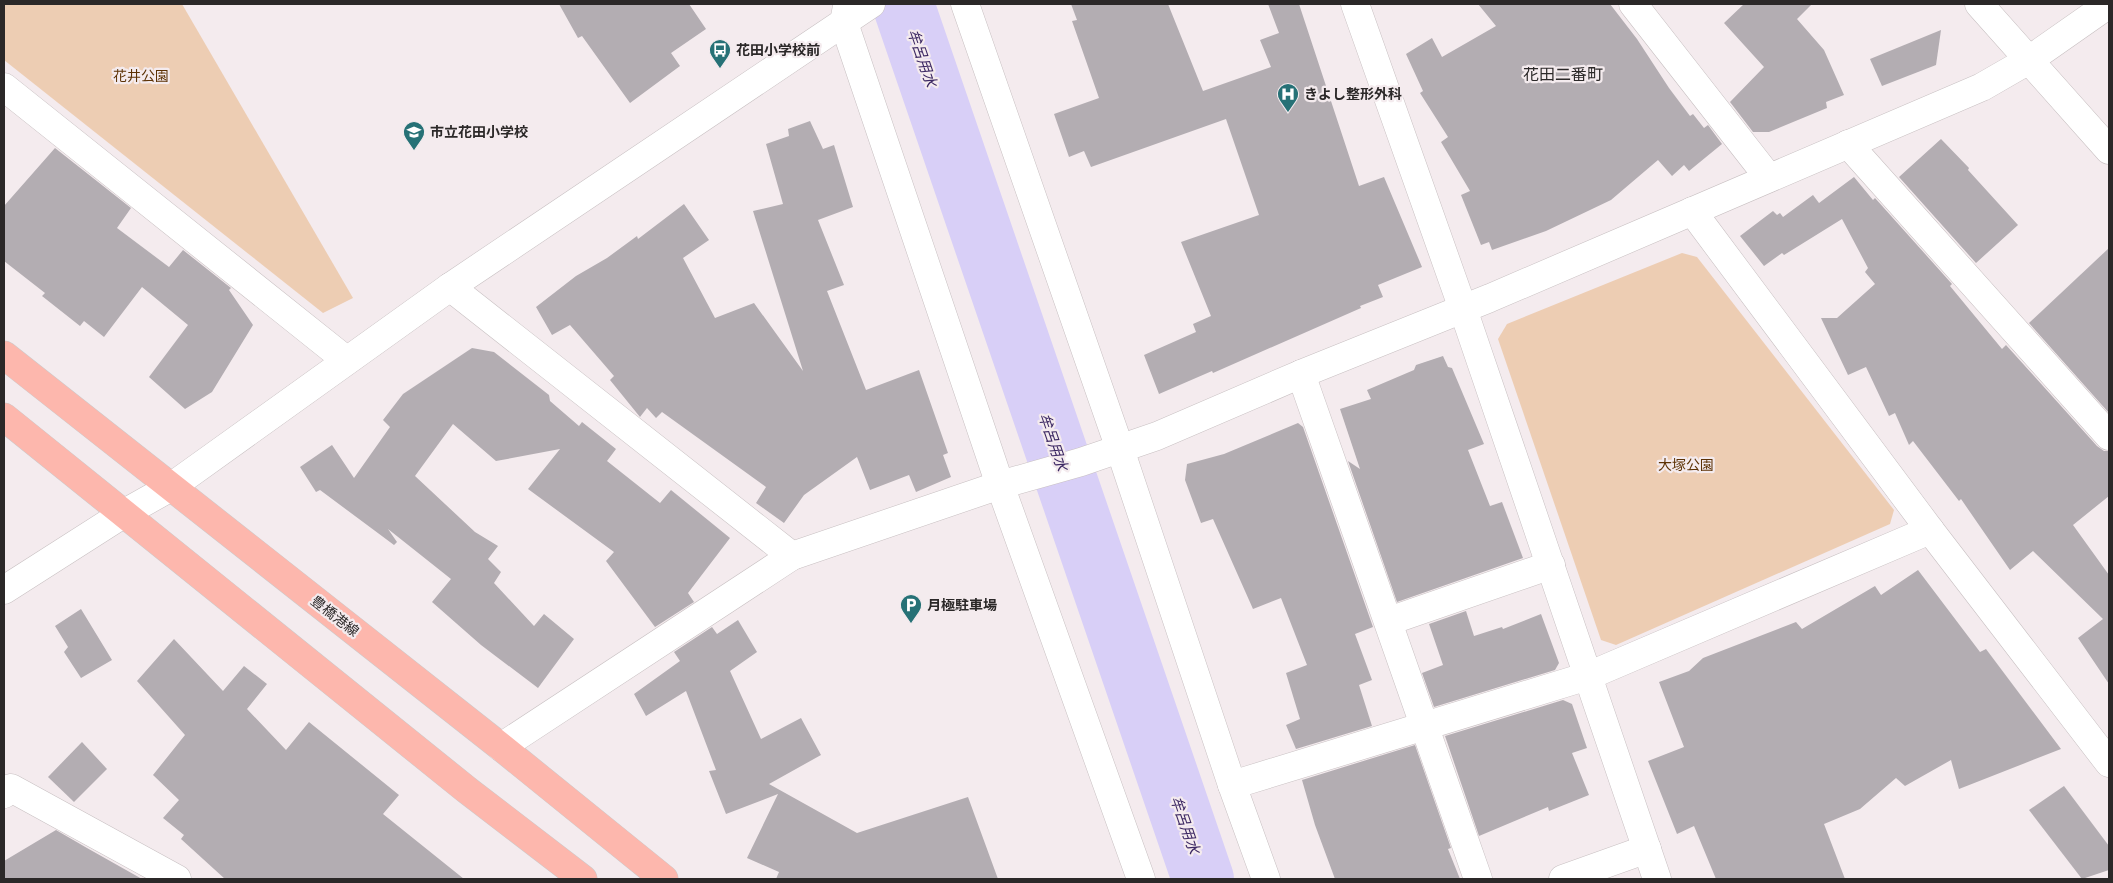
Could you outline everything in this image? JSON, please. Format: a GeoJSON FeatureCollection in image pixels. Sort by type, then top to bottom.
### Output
{"type":"FeatureCollection","features":[{"type":"Feature","properties":{"kind":"main road","name":"豊橋港線"},"geometry":{"type":"LineString","coordinates":[[4,355],[501,747],[664,879]]}},
{"type":"Feature","properties":{"kind":"main road"},"geometry":{"type":"LineString","coordinates":[[4,418],[467,790],[583,879]]}},
{"type":"Feature","properties":{"kind":"street"},"geometry":{"type":"LineString","coordinates":[[4,590],[123,514],[171,486],[450,287],[846,14],[871,4]]}},
{"type":"Feature","properties":{"kind":"street"},"geometry":{"type":"LineString","coordinates":[[965,4],[1120,449],[1232,785],[1266,879]]}},
{"type":"Feature","properties":{"kind":"street"},"geometry":{"type":"LineString","coordinates":[[1355,4],[1463,309],[1657,879]]}},
{"type":"Feature","properties":{"kind":"street"},"geometry":{"type":"LineString","coordinates":[[1633,4],[1769,178]]}},
{"type":"Feature","properties":{"kind":"street"},"geometry":{"type":"LineString","coordinates":[[1979,4],[2109,150]]}},
{"type":"Feature","properties":{"kind":"street"},"geometry":{"type":"LineString","coordinates":[[501,747],[792,556],[1000,485],[1081,462],[1157,436],[1301,374],[1463,309],[1982,86],[2029,60],[2109,4]]}},
{"type":"Feature","properties":{"kind":"street"},"geometry":{"type":"LineString","coordinates":[[846,14],[1000,485],[1141,879]]}},
{"type":"Feature","properties":{"kind":"street"},"geometry":{"type":"LineString","coordinates":[[4,87],[346,360]]}},
{"type":"Feature","properties":{"kind":"street"},"geometry":{"type":"LineString","coordinates":[[1848,144],[2109,436]]}},
{"type":"Feature","properties":{"kind":"street"},"geometry":{"type":"LineString","coordinates":[[1692,212],[1930,530],[2109,762]]}},
{"type":"Feature","properties":{"kind":"street"},"geometry":{"type":"LineString","coordinates":[[450,287],[792,556]]}},
{"type":"Feature","properties":{"kind":"street"},"geometry":{"type":"LineString","coordinates":[[1301,374],[1478,879]]}},
{"type":"Feature","properties":{"kind":"street"},"geometry":{"type":"LineString","coordinates":[[1232,785],[1588,676],[1930,530]]}},
{"type":"Feature","properties":{"kind":"street"},"geometry":{"type":"LineString","coordinates":[[1389,622],[1551,565]]}},
{"type":"Feature","properties":{"kind":"street"},"geometry":{"type":"LineString","coordinates":[[4,794],[11,788],[177,879]]}},
{"type":"Feature","properties":{"kind":"street"},"geometry":{"type":"LineString","coordinates":[[1563,879],[1647,849]]}},
{"type":"Feature","properties":{"kind":"green space","name":"花井公園"},"geometry":{"type":"Polygon","coordinates":[[[4,4],[182,4],[353,298],[323,313],[4,60],[4,4]]]}},
{"type":"Feature","properties":{"kind":"green space","name":"大塚公園"},"geometry":{"type":"Polygon","coordinates":[[[1682,253],[1697,257],[1894,510],[1890,524],[1616,645],[1601,640],[1498,339],[1507,324],[1682,253]]]}},
{"type":"Feature","properties":{"kind":"building"},"geometry":{"type":"Polygon","coordinates":[[[559,4],[689,4],[706,29],[671,53],[680,66],[630,103],[582,36],[578,38],[559,4]]]}},
{"type":"Feature","properties":{"kind":"building"},"geometry":{"type":"Polygon","coordinates":[[[1071,4],[1168,4],[1203,91],[1271,67],[1260,40],[1279,33],[1268,4],[1299,4],[1359,186],[1384,177],[1422,267],[1378,285],[1383,297],[1360,306],[1361,308],[1213,373],[1212,371],[1159,394],[1144,355],[1196,332],[1193,324],[1211,316],[1181,242],[1259,215],[1226,119],[1091,167],[1084,151],[1069,157],[1054,114],[1099,98],[1072,21],[1077,20],[1071,4]]]}},
{"type":"Feature","properties":{"kind":"building"},"geometry":{"type":"Polygon","coordinates":[[[1478,4],[1610,4],[1637,39],[1690,116],[1693,114],[1704,128],[1708,125],[1722,144],[1689,171],[1684,165],[1672,176],[1658,160],[1611,200],[1546,231],[1492,250],[1489,242],[1481,245],[1461,195],[1470,191],[1441,142],[1448,137],[1420,93],[1423,91],[1406,54],[1432,38],[1442,57],[1496,26],[1478,4]]]}},
{"type":"Feature","properties":{"kind":"building"},"geometry":{"type":"Polygon","coordinates":[[[1744,4],[1812,4],[1797,19],[1824,50],[1844,95],[1826,102],[1827,108],[1769,132],[1753,132],[1730,102],[1764,67],[1724,23],[1744,4]]]}},
{"type":"Feature","properties":{"kind":"building"},"geometry":{"type":"Polygon","coordinates":[[[1941,30],[1936,65],[1882,86],[1870,59],[1941,30]]]}},
{"type":"Feature","properties":{"kind":"building"},"geometry":{"type":"Polygon","coordinates":[[[810,121],[823,149],[834,145],[853,207],[818,220],[844,285],[827,291],[866,390],[919,370],[948,453],[943,455],[951,477],[916,492],[909,475],[870,490],[857,457],[804,495],[784,523],[756,503],[766,487],[662,412],[656,418],[647,408],[640,417],[610,380],[614,376],[570,325],[552,335],[536,307],[576,276],[607,258],[637,236],[638,239],[684,204],[709,240],[683,258],[715,318],[754,303],[803,371],[753,211],[783,204],[766,144],[789,136],[788,129],[810,121]]]}},
{"type":"Feature","properties":{"kind":"building"},"geometry":{"type":"Polygon","coordinates":[[[1941,139],[1969,168],[1968,170],[2018,225],[1976,263],[1899,177],[1941,139]]]}},
{"type":"Feature","properties":{"kind":"building"},"geometry":{"type":"Polygon","coordinates":[[[55,148],[131,208],[117,228],[169,267],[183,250],[231,288],[229,290],[253,325],[212,392],[185,409],[149,377],[188,325],[142,287],[104,337],[84,321],[80,326],[42,296],[45,293],[4,261],[4,206],[55,148]]]}},
{"type":"Feature","properties":{"kind":"building"},"geometry":{"type":"Polygon","coordinates":[[[1854,177],[1873,200],[1875,198],[1952,284],[1950,286],[2002,349],[2006,345],[2097,446],[2104,451],[2109,451],[2109,496],[2073,525],[2109,575],[2109,684],[2078,638],[2103,619],[2033,551],[2010,570],[1961,499],[1959,501],[1913,441],[1909,445],[1895,413],[1889,416],[1866,367],[1848,375],[1821,318],[1837,318],[1875,284],[1865,272],[1868,268],[1842,219],[1784,255],[1782,253],[1764,266],[1740,236],[1773,211],[1777,215],[1780,213],[1783,217],[1813,195],[1819,203],[1854,177]]]}},
{"type":"Feature","properties":{"kind":"building"},"geometry":{"type":"Polygon","coordinates":[[[2109,248],[2109,413],[2029,323],[2109,248]]]}},
{"type":"Feature","properties":{"kind":"building"},"geometry":{"type":"Polygon","coordinates":[[[472,348],[494,352],[549,395],[550,401],[579,426],[582,422],[616,449],[607,461],[660,503],[671,490],[730,538],[688,593],[694,602],[655,627],[606,561],[614,552],[528,489],[560,449],[496,461],[453,424],[415,476],[475,532],[498,546],[488,559],[501,572],[494,583],[534,626],[544,614],[574,639],[538,688],[481,645],[432,602],[451,579],[388,529],[397,542],[394,545],[320,490],[316,492],[300,467],[332,445],[354,478],[390,427],[383,420],[403,394],[472,348]]]}},
{"type":"Feature","properties":{"kind":"building"},"geometry":{"type":"Polygon","coordinates":[[[1443,356],[1448,367],[1452,368],[1484,444],[1468,450],[1490,506],[1502,502],[1523,558],[1397,602],[1348,461],[1360,469],[1340,409],[1371,399],[1367,390],[1414,370],[1416,365],[1443,356]]]}},
{"type":"Feature","properties":{"kind":"building"},"geometry":{"type":"Polygon","coordinates":[[[1298,423],[1303,427],[1373,627],[1355,634],[1372,680],[1359,685],[1372,726],[1296,749],[1286,725],[1300,719],[1286,673],[1307,665],[1281,598],[1253,609],[1213,519],[1201,523],[1185,480],[1187,464],[1224,454],[1298,423]]]}},
{"type":"Feature","properties":{"kind":"building"},"geometry":{"type":"Polygon","coordinates":[[[1918,570],[1980,652],[1986,649],[2061,749],[1959,789],[1951,760],[1905,786],[1896,778],[1860,809],[1824,824],[1845,879],[1716,879],[1694,826],[1677,834],[1648,761],[1684,747],[1659,682],[1689,671],[1703,658],[1796,622],[1802,629],[1875,586],[1881,595],[1918,570]]]}},
{"type":"Feature","properties":{"kind":"building"},"geometry":{"type":"Polygon","coordinates":[[[81,609],[112,660],[81,678],[64,652],[68,647],[55,626],[81,609]]]}},
{"type":"Feature","properties":{"kind":"building"},"geometry":{"type":"Polygon","coordinates":[[[1466,611],[1474,636],[1502,627],[1503,629],[1541,614],[1559,663],[1555,670],[1434,707],[1422,673],[1443,665],[1429,624],[1466,611]]]}},
{"type":"Feature","properties":{"kind":"building"},"geometry":{"type":"Polygon","coordinates":[[[738,620],[757,652],[730,671],[761,739],[801,718],[821,755],[769,784],[857,833],[968,797],[998,879],[776,879],[779,872],[747,858],[778,794],[726,814],[709,771],[716,770],[686,691],[646,716],[634,694],[680,661],[674,652],[712,627],[717,634],[738,620]]]}},
{"type":"Feature","properties":{"kind":"building"},"geometry":{"type":"Polygon","coordinates":[[[174,639],[223,691],[244,666],[267,684],[247,709],[286,750],[309,722],[399,795],[383,814],[464,879],[225,879],[181,839],[184,835],[163,818],[179,800],[153,775],[185,735],[137,681],[174,639]]]}},
{"type":"Feature","properties":{"kind":"building"},"geometry":{"type":"Polygon","coordinates":[[[1563,700],[1572,704],[1587,748],[1572,753],[1589,795],[1549,811],[1548,807],[1479,836],[1445,736],[1563,700]]]}},
{"type":"Feature","properties":{"kind":"building"},"geometry":{"type":"Polygon","coordinates":[[[82,742],[107,769],[74,802],[48,777],[82,742]]]}},
{"type":"Feature","properties":{"kind":"building"},"geometry":{"type":"Polygon","coordinates":[[[1415,745],[1451,848],[1448,849],[1460,879],[1335,879],[1315,825],[1302,780],[1415,745]]]}},
{"type":"Feature","properties":{"kind":"building"},"geometry":{"type":"Polygon","coordinates":[[[2064,786],[2109,846],[2109,870],[2082,879],[2029,810],[2064,786]]]}},
{"type":"Feature","properties":{"kind":"building"},"geometry":{"type":"Polygon","coordinates":[[[56,830],[142,879],[4,879],[4,861],[56,830]]]}},
{"type":"Feature","properties":{"kind":"waterway","name":"牟呂用水"},"geometry":{"type":"LineString","coordinates":[[903,4],[1203,879]]}},
{"type":"Feature","properties":{"kind":"place","name":"花田小学校前"},"geometry":{"type":"Point","coordinates":[720,69]}},
{"type":"Feature","properties":{"kind":"place","name":"きよし整形外科"},"geometry":{"type":"Point","coordinates":[1288,113]}},
{"type":"Feature","properties":{"kind":"place","name":"市立花田小学校"},"geometry":{"type":"Point","coordinates":[414,151]}},
{"type":"Feature","properties":{"kind":"place","name":"月極駐車場"},"geometry":{"type":"Point","coordinates":[911,624]}},
{"type":"Feature","properties":{"kind":"district","name":"花田二番町"},"geometry":{"type":"Point","coordinates":[1563,74]}}]}
